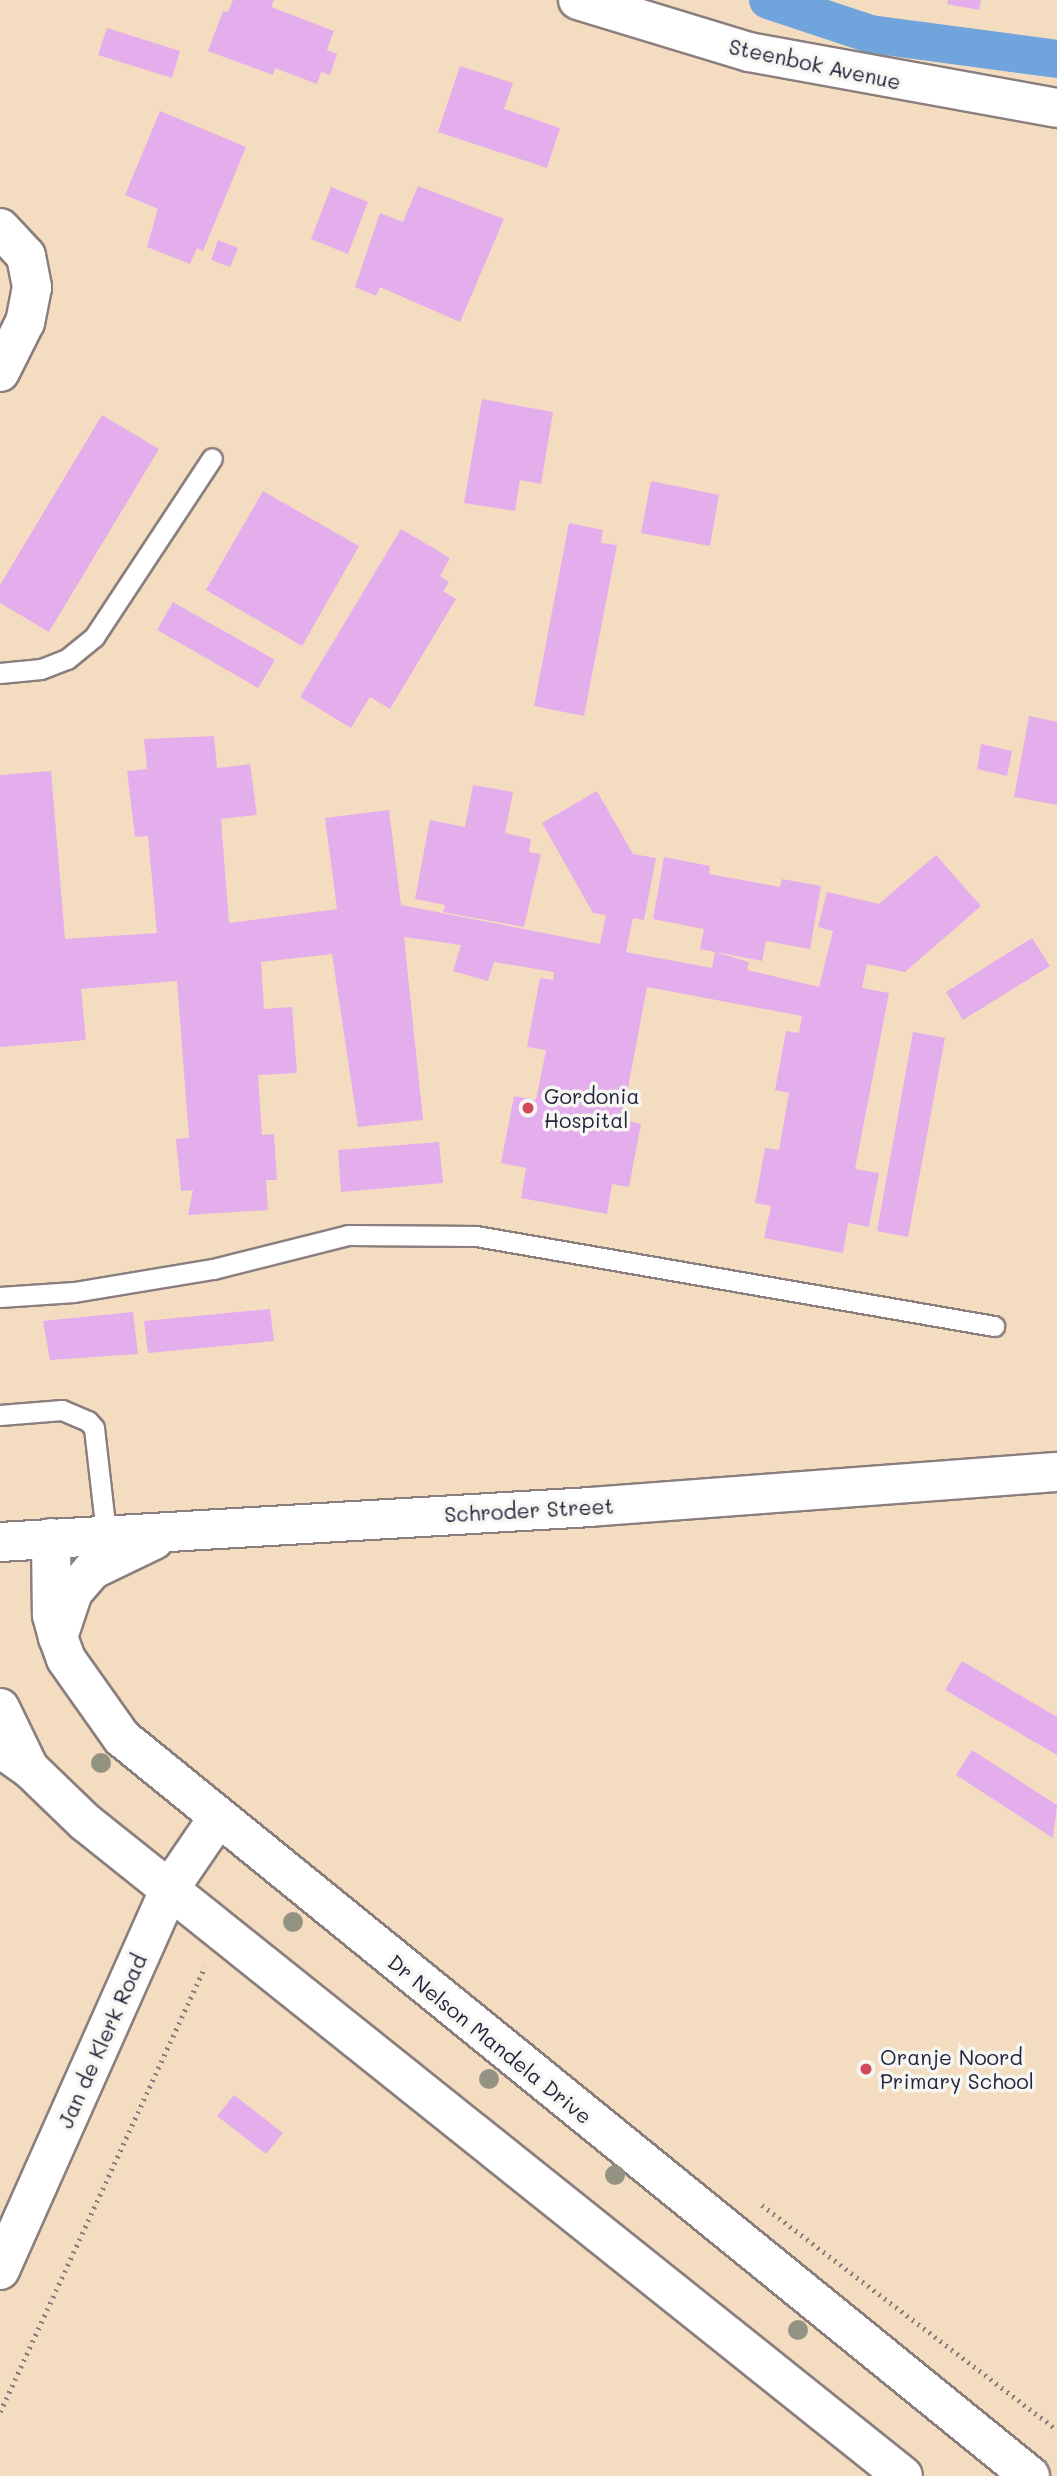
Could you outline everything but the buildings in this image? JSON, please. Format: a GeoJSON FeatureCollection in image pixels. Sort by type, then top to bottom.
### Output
{"type":"FeatureCollection","features":[{"type":"Feature","properties":{"kind":"main road","name":"Steenbok Avenue"},"geometry":{"type":"LineString","coordinates":[[578,0],[749,52],[1057,108]]}},
{"type":"Feature","properties":{"kind":"main road"},"geometry":{"type":"LineString","coordinates":[[0,228],[26,256],[32,287],[25,321],[0,372]]}},
{"type":"Feature","properties":{"kind":"main road","name":"Schroder Street"},"geometry":{"type":"LineString","coordinates":[[0,1542],[590,1507],[1057,1472]]}},
{"type":"Feature","properties":{"kind":"main road"},"geometry":{"type":"LineString","coordinates":[[58,1637],[73,1592],[92,1570],[136,1546],[186,1529]]}},
{"type":"Feature","properties":{"kind":"main road","name":"Dr Nelson Mandela Drive"},"geometry":{"type":"LineString","coordinates":[[51,1538],[52,1615],[58,1637],[66,1659],[122,1738],[217,1819],[1030,2476]]}},
{"type":"Feature","properties":{"kind":"main road"},"geometry":{"type":"LineString","coordinates":[[0,1708],[14,1758],[85,1822],[903,2476]]}},
{"type":"Feature","properties":{"kind":"main road","name":"Jan de Klerk Road"},"geometry":{"type":"LineString","coordinates":[[0,2270],[170,1888],[217,1819]]}},
{"type":"Feature","properties":{"kind":"lane"},"geometry":{"type":"LineString","coordinates":[[0,673],[41,669],[67,659],[93,637],[212,458]]}},
{"type":"Feature","properties":{"kind":"lane"},"geometry":{"type":"LineString","coordinates":[[0,1297],[74,1292],[214,1269],[348,1235],[476,1236],[994,1326]]}},
{"type":"Feature","properties":{"kind":"lane"},"geometry":{"type":"LineString","coordinates":[[0,1415],[62,1410],[88,1421],[94,1428],[106,1534]]}},
{"type":"Feature","properties":{"kind":"path"},"geometry":{"type":"LineString","coordinates":[[0,2412],[204,1966],[214,1975]]}},
{"type":"Feature","properties":{"kind":"waterway"},"geometry":{"type":"LineString","coordinates":[[768,0],[870,34],[1057,59]]}},
{"type":"Feature","properties":{"kind":"place","name":"Gordonia Hospital"},"geometry":{"type":"Point","coordinates":[528,1108]}},
{"type":"Feature","properties":{"kind":"place","name":"Oranje Noord Primary School"},"geometry":{"type":"Point","coordinates":[866,2069]}}]}
